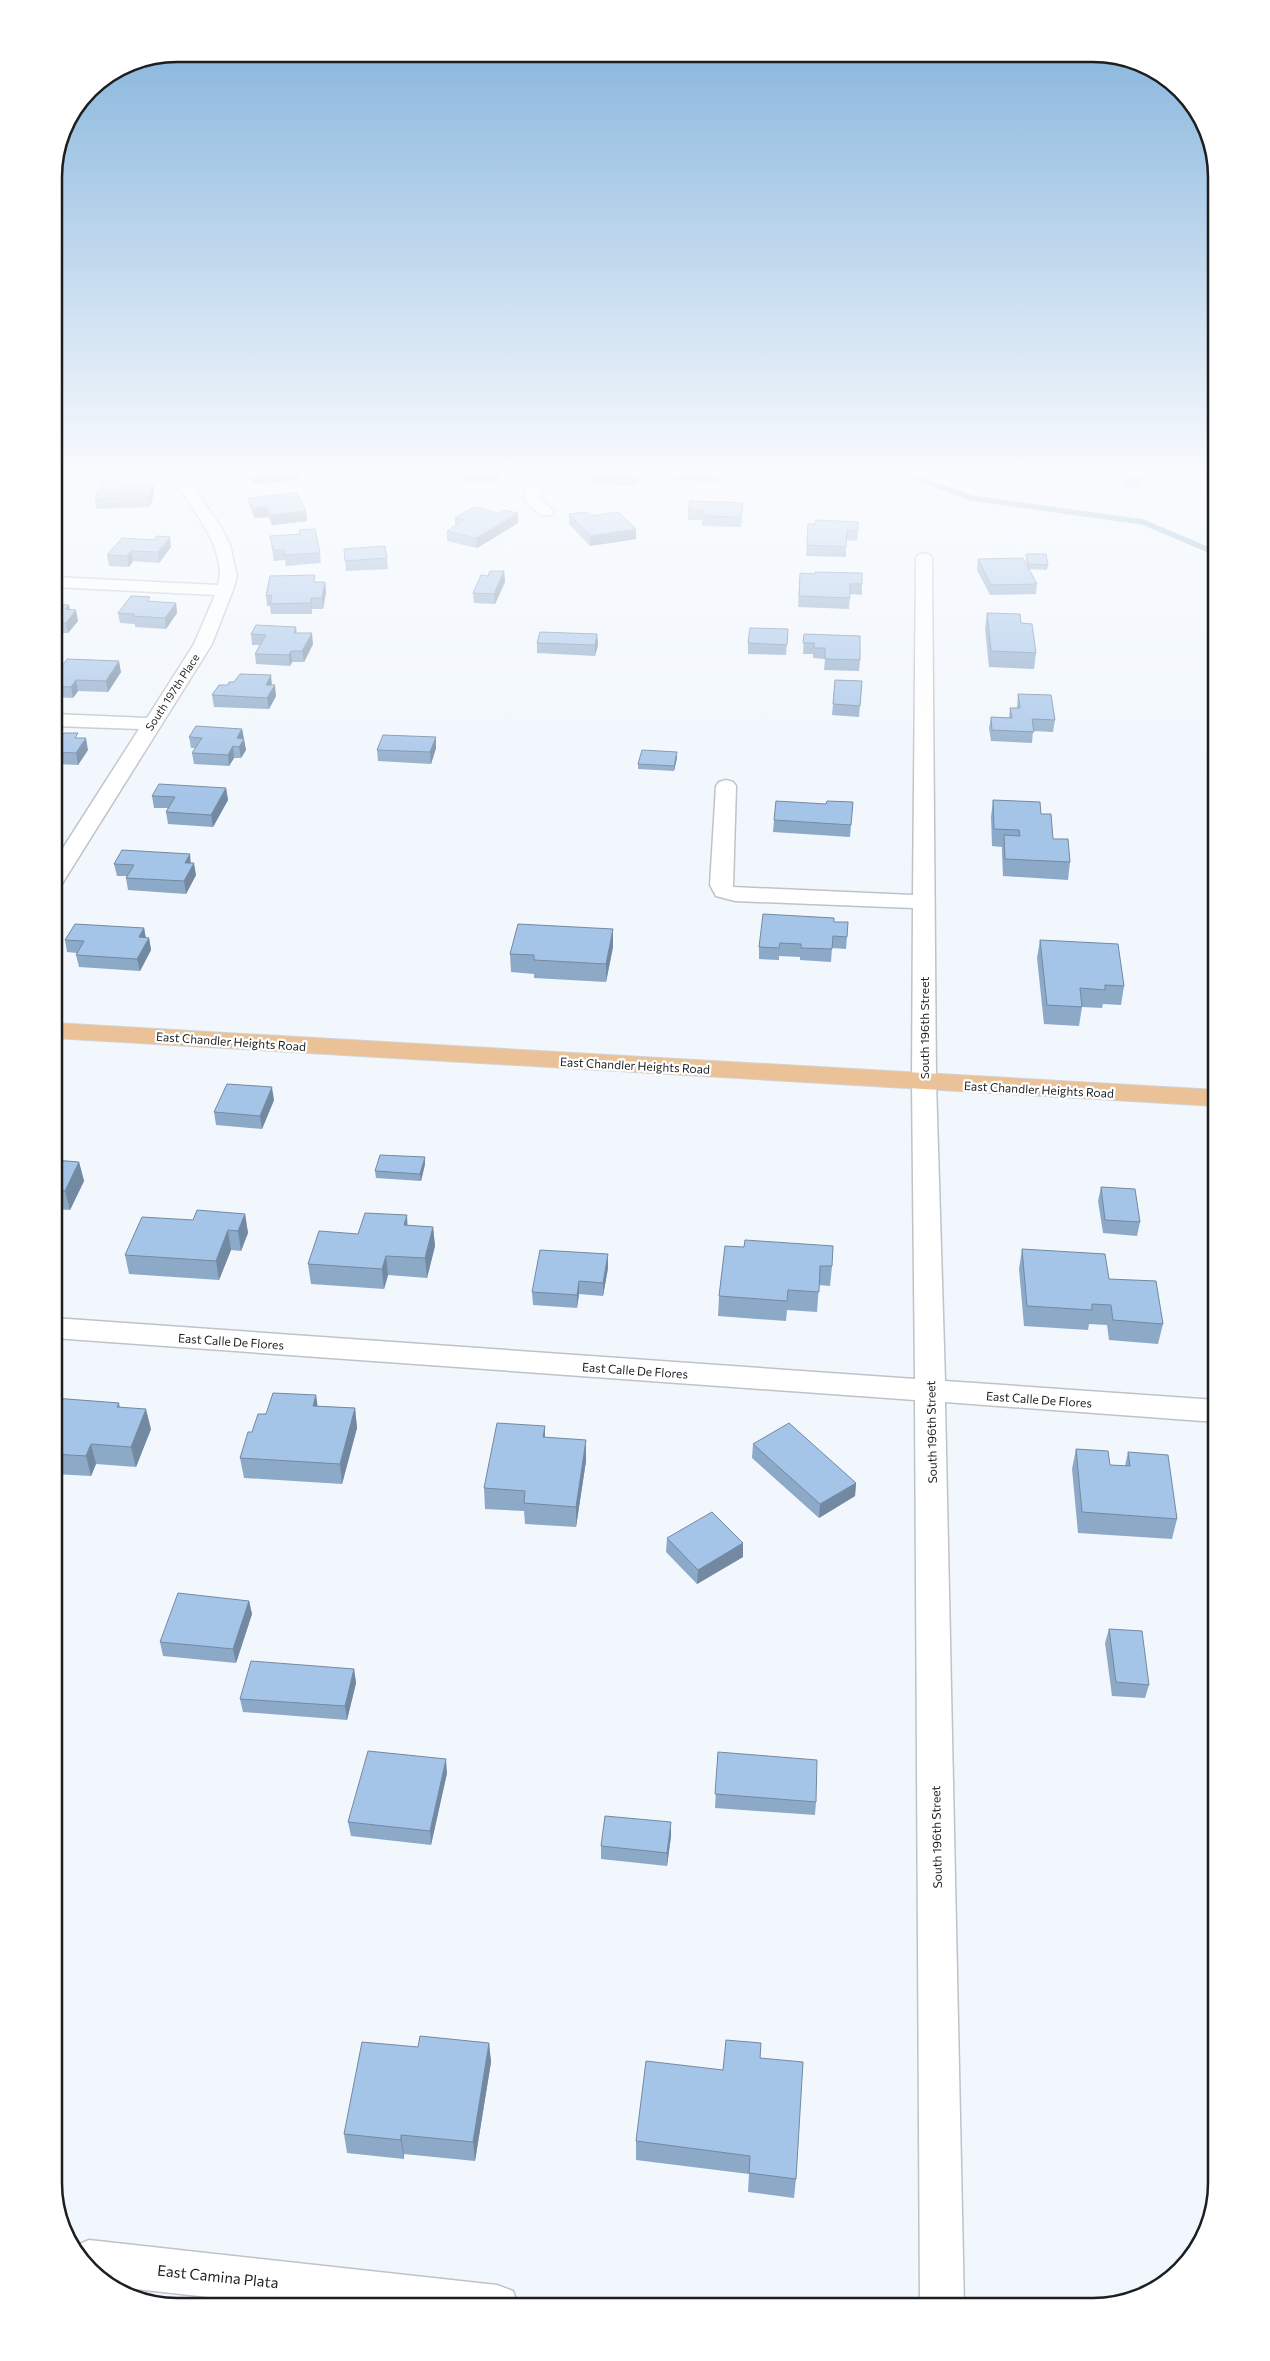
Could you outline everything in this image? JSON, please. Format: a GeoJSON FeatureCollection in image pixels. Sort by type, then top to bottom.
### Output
{"type":"FeatureCollection","features":[{"type":"Feature","properties":{"kind":"main road","name":"East Chandler Heights Road"},"geometry":{"type":"LineString","coordinates":[[63,1031],[1208,1098]]}},
{"type":"Feature","properties":{"kind":"street","name":"South 197th Place"},"geometry":{"type":"LineString","coordinates":[[63,865],[204,644],[214,622],[228,580]]}},
{"type":"Feature","properties":{"kind":"street","name":"South 196th Street"},"geometry":{"type":"LineString","coordinates":[[924,580],[924,1082],[942,2298]]}},
{"type":"Feature","properties":{"kind":"street"},"geometry":{"type":"LineString","coordinates":[[63,582],[225,590]]}},
{"type":"Feature","properties":{"kind":"street"},"geometry":{"type":"LineString","coordinates":[[63,720],[152,724]]}},
{"type":"Feature","properties":{"kind":"street"},"geometry":{"type":"LineString","coordinates":[[726,786],[721,885],[724,891],[735,894],[925,902]]}},
{"type":"Feature","properties":{"kind":"street","name":"East Calle De Flores"},"geometry":{"type":"LineString","coordinates":[[63,1329],[1208,1410]]}},
{"type":"Feature","properties":{"kind":"street","name":"East Camina Plata"},"geometry":{"type":"LineString","coordinates":[[94,2263],[415,2298]]}},
{"type":"Feature","properties":{"kind":"building"},"geometry":{"type":"Polygon","coordinates":[[[269,580],[325,582],[322,598],[311,598],[311,603],[270,604],[272,595],[266,596],[269,580]]]}},
{"type":"Feature","properties":{"kind":"building"},"geometry":{"type":"Polygon","coordinates":[[[479,580],[500,580],[494,594],[473,593],[479,580]]]}},
{"type":"Feature","properties":{"kind":"building"},"geometry":{"type":"Polygon","coordinates":[[[800,580],[862,580],[862,584],[850,584],[850,598],[799,596],[800,580]]]}},
{"type":"Feature","properties":{"kind":"building"},"geometry":{"type":"Polygon","coordinates":[[[989,580],[1035,580],[1037,584],[991,585],[989,580]]]}},
{"type":"Feature","properties":{"kind":"building"},"geometry":{"type":"Polygon","coordinates":[[[131,596],[150,597],[147,601],[176,603],[165,618],[118,613],[131,596]]]}},
{"type":"Feature","properties":{"kind":"building"},"geometry":{"type":"Polygon","coordinates":[[[63,605],[69,605],[65,609],[76,610],[66,623],[63,623],[63,605]]]}},
{"type":"Feature","properties":{"kind":"building"},"geometry":{"type":"Polygon","coordinates":[[[987,613],[1020,614],[1021,623],[1032,624],[1036,653],[991,651],[987,613]]]}},
{"type":"Feature","properties":{"kind":"building"},"geometry":{"type":"Polygon","coordinates":[[[256,625],[296,627],[294,633],[312,633],[302,651],[291,651],[289,655],[255,654],[266,635],[251,634],[256,625]]]}},
{"type":"Feature","properties":{"kind":"building"},"geometry":{"type":"Polygon","coordinates":[[[750,628],[788,629],[787,645],[748,643],[750,628]]]}},
{"type":"Feature","properties":{"kind":"building"},"geometry":{"type":"Polygon","coordinates":[[[540,632],[597,634],[595,645],[537,643],[540,632]]]}},
{"type":"Feature","properties":{"kind":"building"},"geometry":{"type":"Polygon","coordinates":[[[804,634],[860,636],[860,660],[825,659],[825,648],[814,648],[814,643],[803,643],[804,634]]]}},
{"type":"Feature","properties":{"kind":"building"},"geometry":{"type":"Polygon","coordinates":[[[67,659],[119,661],[106,681],[76,680],[71,687],[63,687],[63,665],[67,659]]]}},
{"type":"Feature","properties":{"kind":"building"},"geometry":{"type":"Polygon","coordinates":[[[240,674],[271,675],[266,685],[275,685],[267,698],[212,695],[219,685],[228,685],[229,682],[234,682],[240,674]]]}},
{"type":"Feature","properties":{"kind":"building"},"geometry":{"type":"Polygon","coordinates":[[[835,680],[862,681],[860,706],[833,704],[835,680]]]}},
{"type":"Feature","properties":{"kind":"building"},"geometry":{"type":"Polygon","coordinates":[[[1018,694],[1051,695],[1055,720],[1032,719],[1034,732],[992,730],[991,717],[1012,718],[1010,708],[1020,708],[1018,694]]]}},
{"type":"Feature","properties":{"kind":"building"},"geometry":{"type":"Polygon","coordinates":[[[196,726],[242,729],[237,738],[244,739],[239,747],[233,746],[228,755],[192,753],[202,738],[189,737],[196,726]]]}},
{"type":"Feature","properties":{"kind":"building"},"geometry":{"type":"Polygon","coordinates":[[[78,733],[75,738],[86,738],[76,753],[63,752],[63,734],[78,733]]]}},
{"type":"Feature","properties":{"kind":"building"},"geometry":{"type":"Polygon","coordinates":[[[383,735],[436,737],[430,752],[377,750],[383,735]]]}},
{"type":"Feature","properties":{"kind":"building"},"geometry":{"type":"Polygon","coordinates":[[[642,750],[677,752],[674,766],[638,764],[642,750]]]}},
{"type":"Feature","properties":{"kind":"building"},"geometry":{"type":"Polygon","coordinates":[[[159,784],[226,788],[211,815],[166,812],[175,797],[152,796],[159,784]]]}},
{"type":"Feature","properties":{"kind":"building"},"geometry":{"type":"Polygon","coordinates":[[[993,800],[1040,802],[1041,814],[1051,814],[1053,839],[1068,839],[1070,862],[1005,859],[1004,835],[1020,836],[1019,830],[994,829],[993,800]]]}},
{"type":"Feature","properties":{"kind":"building"},"geometry":{"type":"Polygon","coordinates":[[[776,801],[826,804],[827,801],[853,802],[851,825],[774,820],[776,801]]]}},
{"type":"Feature","properties":{"kind":"building"},"geometry":{"type":"Polygon","coordinates":[[[122,850],[190,854],[185,863],[194,863],[184,881],[126,878],[134,865],[114,864],[122,850]]]}},
{"type":"Feature","properties":{"kind":"building"},"geometry":{"type":"Polygon","coordinates":[[[763,914],[834,918],[834,922],[848,922],[847,937],[833,936],[832,949],[801,948],[801,944],[780,943],[779,948],[759,947],[763,914]]]}},
{"type":"Feature","properties":{"kind":"building"},"geometry":{"type":"Polygon","coordinates":[[[75,924],[144,928],[139,937],[149,938],[137,959],[76,955],[84,941],[65,940],[75,924]]]}},
{"type":"Feature","properties":{"kind":"building"},"geometry":{"type":"Polygon","coordinates":[[[518,924],[613,929],[606,964],[534,960],[534,955],[510,954],[518,924]]]}},
{"type":"Feature","properties":{"kind":"building"},"geometry":{"type":"Polygon","coordinates":[[[1040,940],[1118,944],[1124,986],[1105,985],[1105,990],[1080,988],[1082,1007],[1047,1005],[1040,940]]]}},
{"type":"Feature","properties":{"kind":"building"},"geometry":{"type":"Polygon","coordinates":[[[227,1084],[272,1087],[260,1116],[214,1112],[227,1084]]]}},
{"type":"Feature","properties":{"kind":"building"},"geometry":{"type":"Polygon","coordinates":[[[380,1155],[425,1157],[420,1174],[375,1171],[380,1155]]]}},
{"type":"Feature","properties":{"kind":"building"},"geometry":{"type":"Polygon","coordinates":[[[63,1161],[79,1162],[65,1191],[63,1191],[63,1161]]]}},
{"type":"Feature","properties":{"kind":"building"},"geometry":{"type":"Polygon","coordinates":[[[1101,1187],[1135,1189],[1140,1222],[1105,1220],[1101,1187]]]}},
{"type":"Feature","properties":{"kind":"building"},"geometry":{"type":"Polygon","coordinates":[[[197,1210],[245,1214],[238,1231],[228,1230],[216,1261],[125,1255],[142,1217],[193,1220],[197,1210]]]}},
{"type":"Feature","properties":{"kind":"building"},"geometry":{"type":"Polygon","coordinates":[[[365,1213],[407,1215],[404,1225],[433,1227],[425,1258],[386,1256],[382,1269],[308,1264],[319,1231],[358,1234],[365,1213]]]}},
{"type":"Feature","properties":{"kind":"building"},"geometry":{"type":"Polygon","coordinates":[[[745,1240],[833,1246],[832,1266],[820,1266],[819,1292],[788,1290],[787,1301],[719,1296],[725,1246],[744,1247],[745,1240]]]}},
{"type":"Feature","properties":{"kind":"building"},"geometry":{"type":"Polygon","coordinates":[[[1022,1249],[1105,1254],[1109,1279],[1156,1281],[1163,1324],[1113,1320],[1111,1305],[1092,1304],[1092,1310],[1027,1306],[1022,1249]]]}},
{"type":"Feature","properties":{"kind":"building"},"geometry":{"type":"Polygon","coordinates":[[[540,1250],[608,1254],[603,1283],[579,1281],[577,1295],[532,1292],[540,1250]]]}},
{"type":"Feature","properties":{"kind":"building"},"geometry":{"type":"Polygon","coordinates":[[[273,1393],[316,1395],[313,1406],[355,1408],[340,1464],[240,1458],[248,1432],[252,1432],[258,1414],[266,1414],[273,1393]]]}},
{"type":"Feature","properties":{"kind":"building"},"geometry":{"type":"Polygon","coordinates":[[[63,1399],[119,1403],[117,1407],[146,1409],[131,1447],[91,1444],[86,1456],[63,1455],[63,1399]]]}},
{"type":"Feature","properties":{"kind":"building"},"geometry":{"type":"Polygon","coordinates":[[[497,1423],[545,1426],[543,1437],[586,1440],[576,1507],[524,1503],[525,1491],[484,1488],[497,1423]]]}},
{"type":"Feature","properties":{"kind":"building"},"geometry":{"type":"Polygon","coordinates":[[[789,1423],[856,1483],[820,1504],[753,1444],[789,1423]]]}},
{"type":"Feature","properties":{"kind":"building"},"geometry":{"type":"Polygon","coordinates":[[[1076,1449],[1108,1451],[1110,1465],[1130,1466],[1128,1452],[1168,1455],[1177,1519],[1082,1512],[1076,1449]]]}},
{"type":"Feature","properties":{"kind":"building"},"geometry":{"type":"Polygon","coordinates":[[[712,1512],[743,1543],[698,1570],[667,1538],[712,1512]]]}},
{"type":"Feature","properties":{"kind":"building"},"geometry":{"type":"Polygon","coordinates":[[[178,1593],[249,1601],[233,1649],[160,1642],[178,1593]]]}},
{"type":"Feature","properties":{"kind":"building"},"geometry":{"type":"Polygon","coordinates":[[[1109,1629],[1142,1631],[1149,1685],[1116,1682],[1109,1629]]]}},
{"type":"Feature","properties":{"kind":"building"},"geometry":{"type":"Polygon","coordinates":[[[251,1661],[354,1669],[345,1706],[240,1699],[251,1661]]]}},
{"type":"Feature","properties":{"kind":"building"},"geometry":{"type":"Polygon","coordinates":[[[368,1751],[446,1759],[430,1831],[348,1822],[368,1751]]]}},
{"type":"Feature","properties":{"kind":"building"},"geometry":{"type":"Polygon","coordinates":[[[718,1752],[817,1760],[816,1802],[715,1794],[718,1752]]]}},
{"type":"Feature","properties":{"kind":"building"},"geometry":{"type":"Polygon","coordinates":[[[605,1816],[671,1822],[667,1853],[601,1846],[605,1816]]]}},
{"type":"Feature","properties":{"kind":"building"},"geometry":{"type":"Polygon","coordinates":[[[420,2036],[489,2043],[473,2142],[401,2135],[401,2140],[344,2134],[362,2042],[418,2047],[420,2036]]]}},
{"type":"Feature","properties":{"kind":"building"},"geometry":{"type":"Polygon","coordinates":[[[726,2040],[761,2043],[760,2058],[803,2062],[796,2179],[749,2173],[750,2156],[636,2141],[646,2061],[723,2070],[726,2040]]]}}]}
